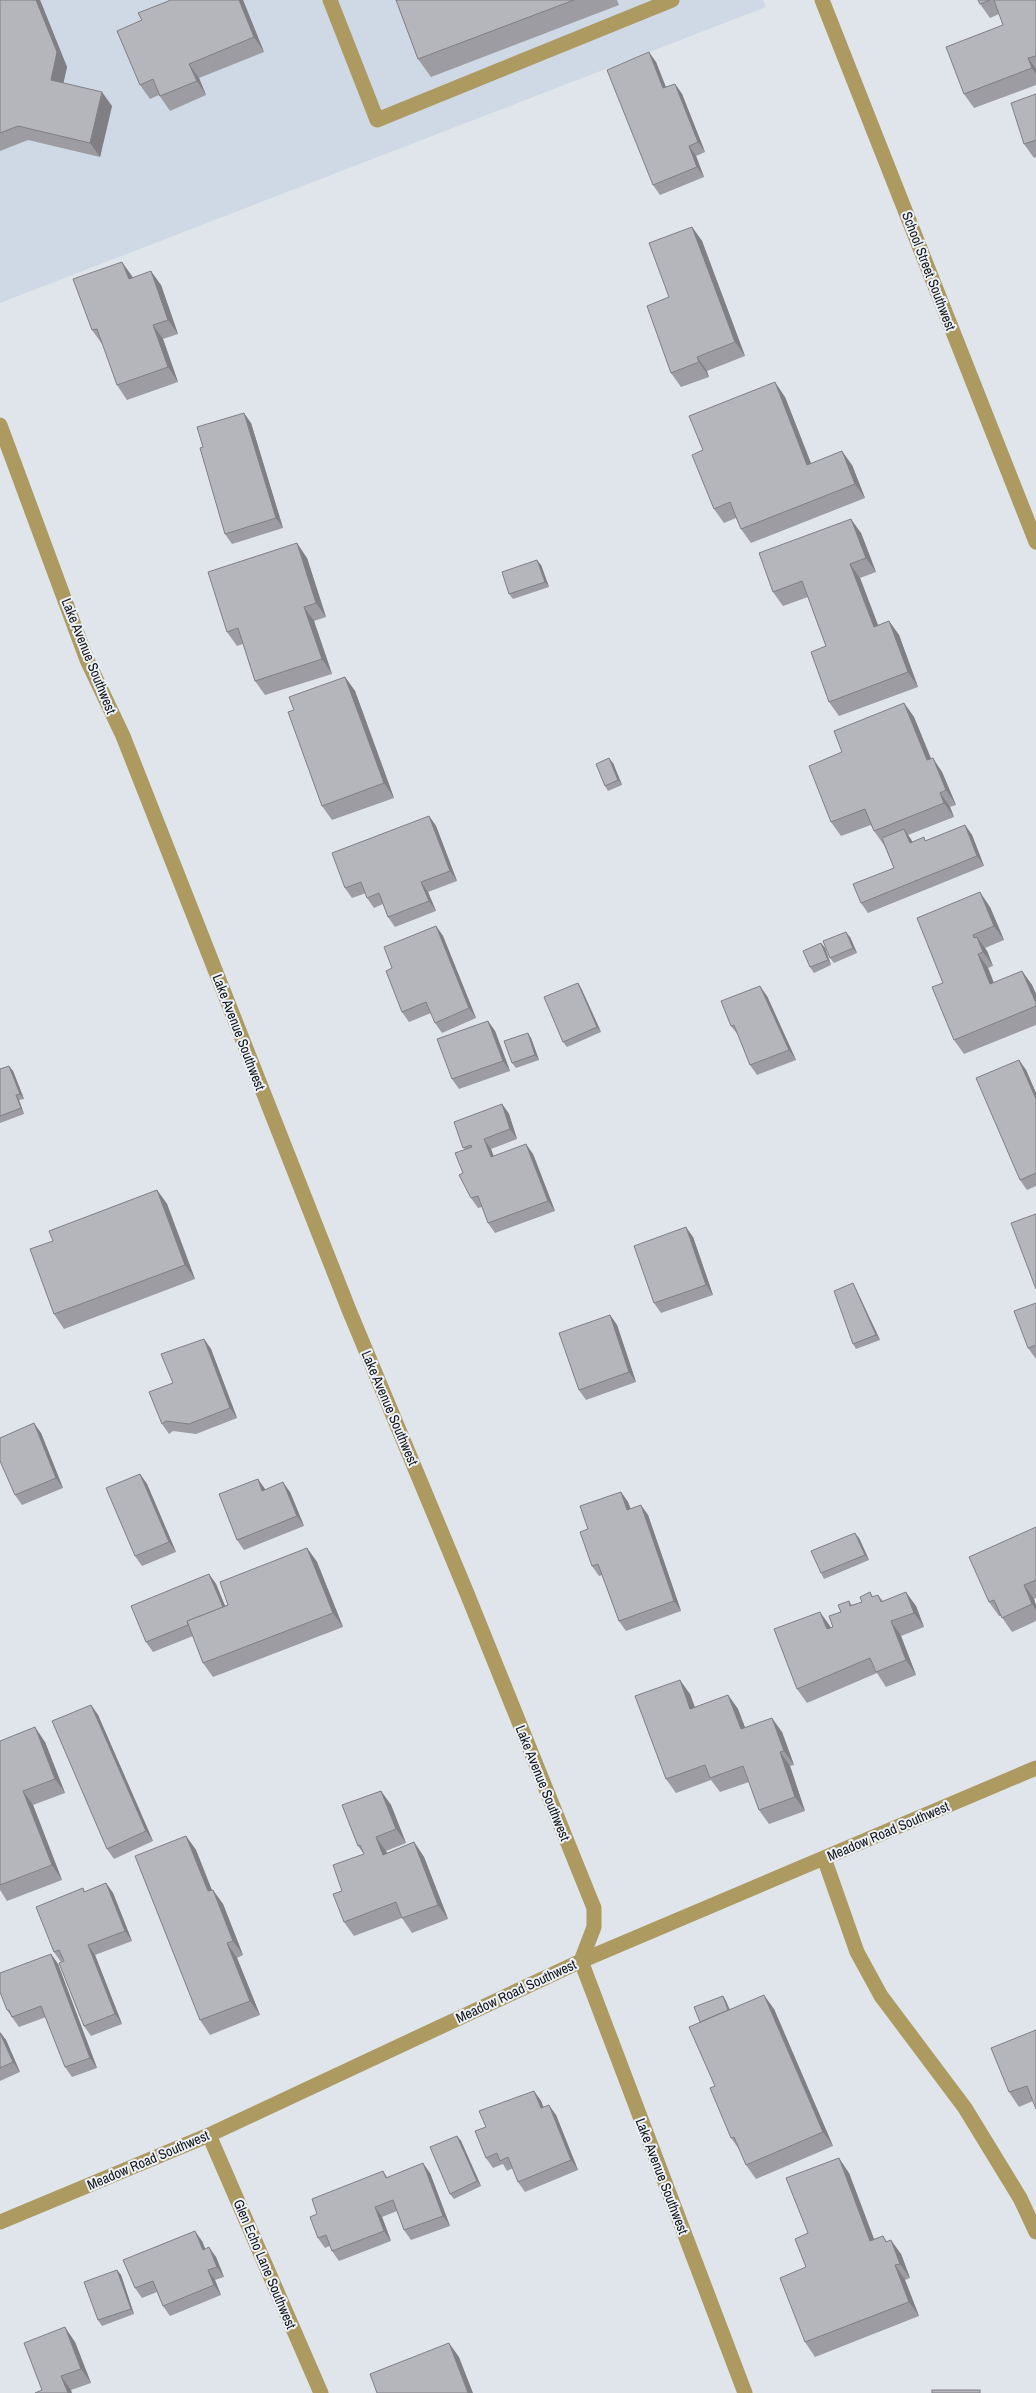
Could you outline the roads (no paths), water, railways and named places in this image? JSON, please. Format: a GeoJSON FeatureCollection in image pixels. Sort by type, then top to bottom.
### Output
{"type":"FeatureCollection","features":[{"type":"Feature","properties":{"kind":"street"},"geometry":{"type":"LineString","coordinates":[[330,0],[377,120],[672,0]]}},
{"type":"Feature","properties":{"kind":"street","name":"School Street Southwest"},"geometry":{"type":"LineString","coordinates":[[822,0],[1036,542]]}},
{"type":"Feature","properties":{"kind":"street","name":"Lake Avenue Southwest"},"geometry":{"type":"LineString","coordinates":[[0,426],[87,660],[123,736],[348,1310],[466,1591],[594,1908],[594,1927],[581,1961],[744,2393]]}},
{"type":"Feature","properties":{"kind":"street","name":"Meadow Road Southwest"},"geometry":{"type":"LineString","coordinates":[[0,2222],[209,2135],[581,1961],[1036,1768]]}},
{"type":"Feature","properties":{"kind":"street"},"geometry":{"type":"LineString","coordinates":[[824,1858],[858,1952],[881,1996],[965,2108],[1020,2198],[1036,2232]]}},
{"type":"Feature","properties":{"kind":"street","name":"Glen Echo Lane Southwest"},"geometry":{"type":"LineString","coordinates":[[209,2135],[321,2393]]}}]}
